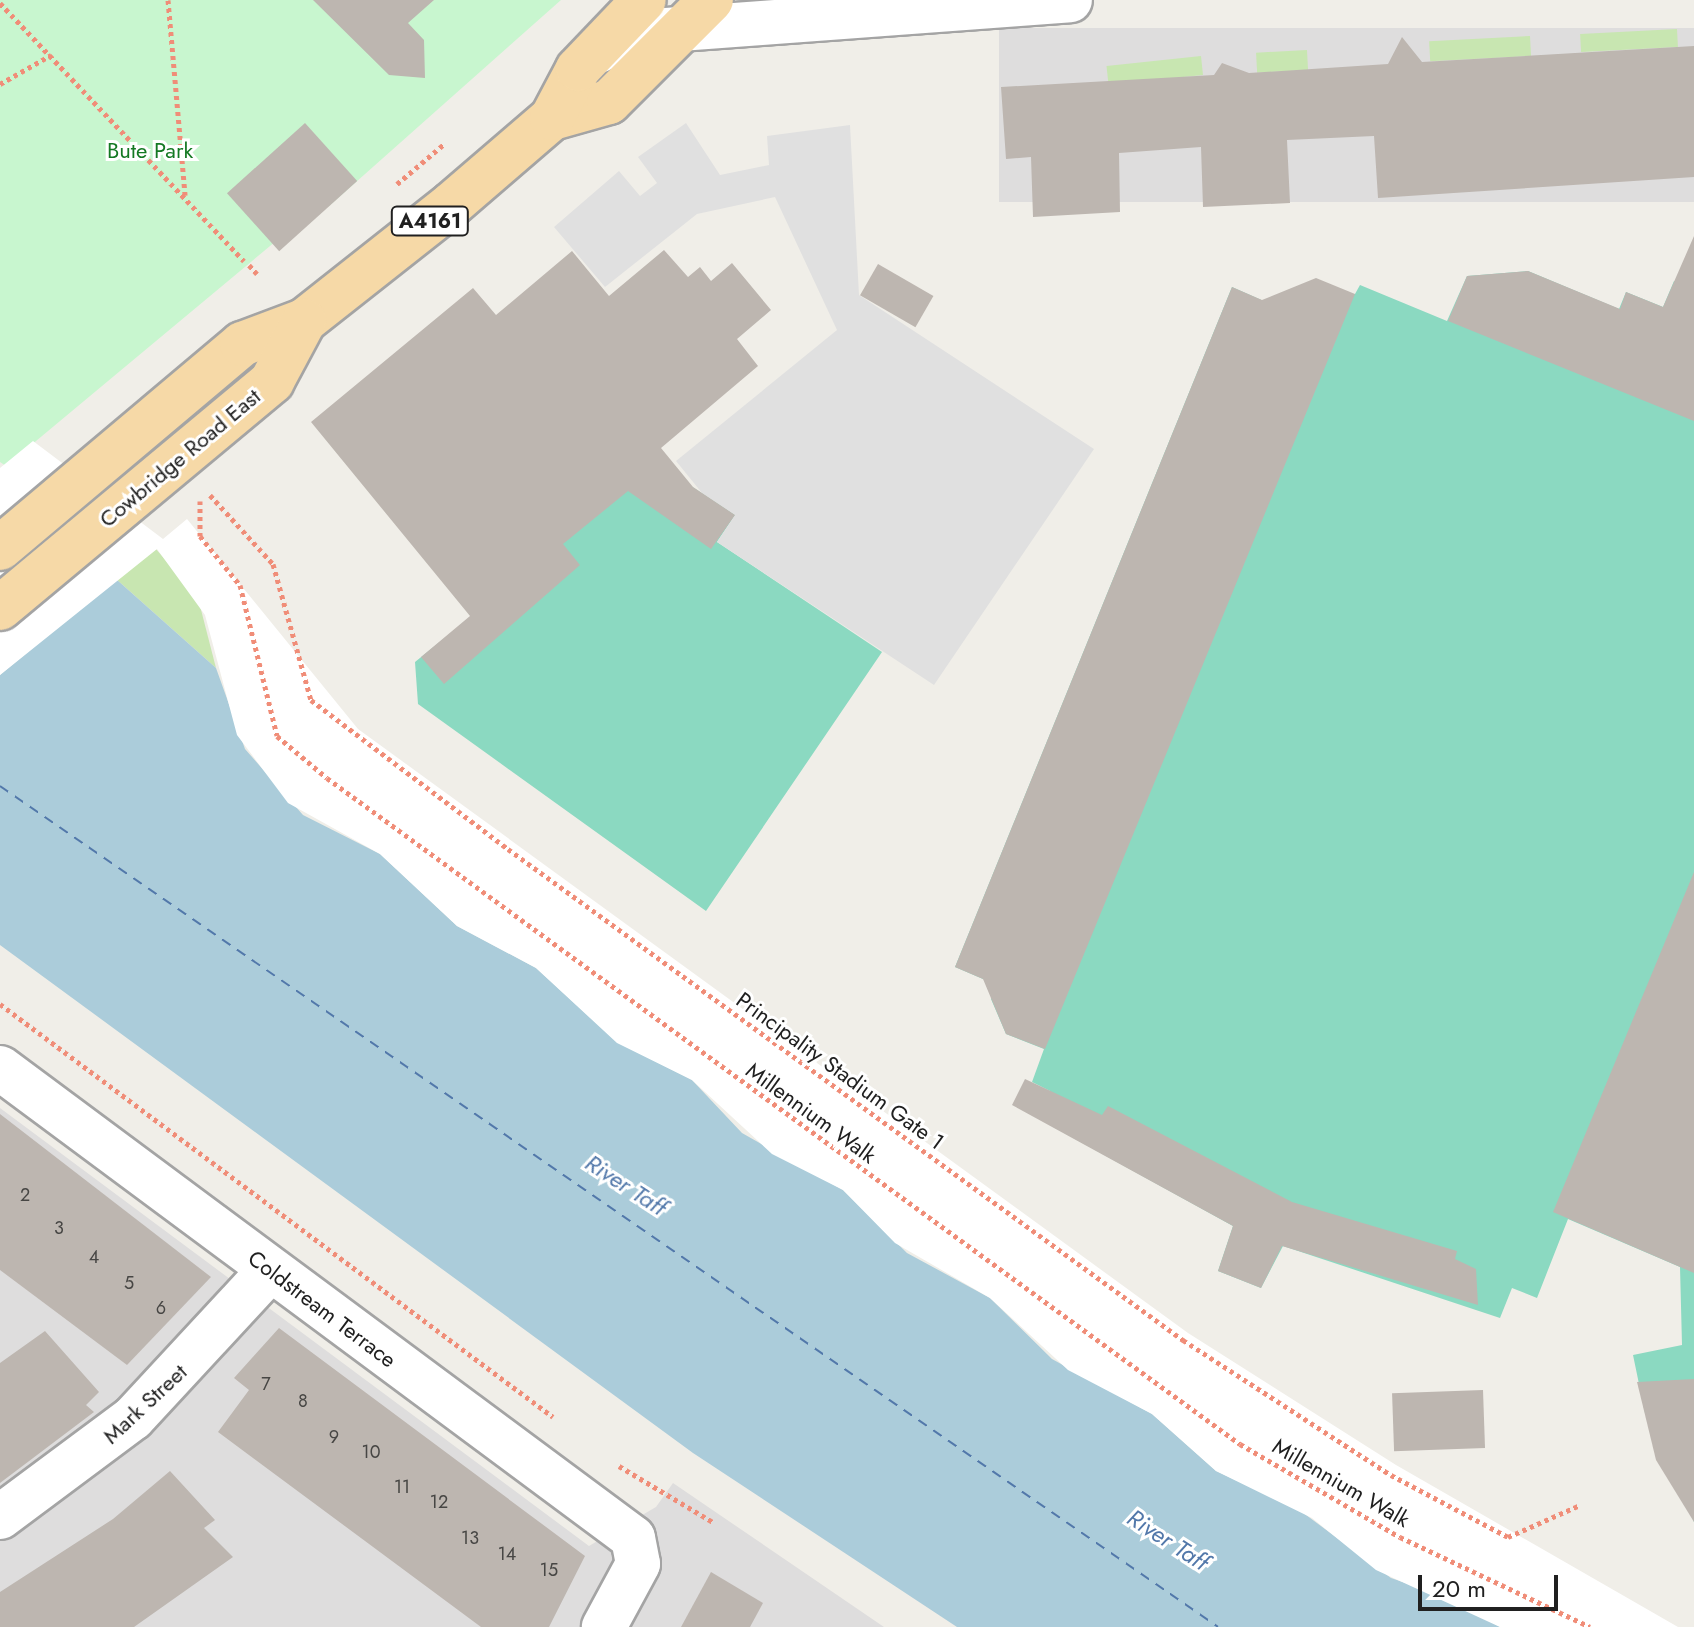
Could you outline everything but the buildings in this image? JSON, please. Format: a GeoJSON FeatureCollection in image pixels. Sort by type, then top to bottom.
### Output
{"type":"FeatureCollection","features":[{"type":"Feature","properties":{"kind":"main road","name":"A4161"},"geometry":{"type":"LineString","coordinates":[[0,548],[242,344],[304,321],[552,118],[578,69],[644,0]]}},
{"type":"Feature","properties":{"kind":"main road","name":"A4161"},"geometry":{"type":"LineString","coordinates":[[552,118],[609,102],[711,0]]}},
{"type":"Feature","properties":{"kind":"main road","name":"Cowbridge Road East"},"geometry":{"type":"LineString","coordinates":[[0,608],[272,381],[304,321]]}},
{"type":"Feature","properties":{"kind":"street"},"geometry":{"type":"LineString","coordinates":[[718,0],[753,26]]}},
{"type":"Feature","properties":{"kind":"street"},"geometry":{"type":"LineString","coordinates":[[598,51],[639,32],[753,26],[936,4],[1070,0]]}},
{"type":"Feature","properties":{"kind":"street","name":"Coldstream Terrace"},"geometry":{"type":"LineString","coordinates":[[0,1068],[596,1509],[641,1552],[604,1627]]}},
{"type":"Feature","properties":{"kind":"street","name":"Mark Street"},"geometry":{"type":"LineString","coordinates":[[0,1517],[133,1418],[270,1270]]}},
{"type":"Feature","properties":{"kind":"path"},"geometry":{"type":"LineString","coordinates":[[168,0],[185,196]]}},
{"type":"Feature","properties":{"kind":"path"},"geometry":{"type":"LineString","coordinates":[[0,3],[257,274]]}},
{"type":"Feature","properties":{"kind":"path"},"geometry":{"type":"LineString","coordinates":[[0,84],[51,55]]}},
{"type":"Feature","properties":{"kind":"path","name":"Principality Stadium Gate 1"},"geometry":{"type":"LineString","coordinates":[[200,493],[216,496],[273,564],[311,700],[508,849],[1183,1340],[1391,1475],[1508,1537],[1578,1506]]}},
{"type":"Feature","properties":{"kind":"path","name":"Millennium Walk"},"geometry":{"type":"LineString","coordinates":[[200,493],[200,536],[240,585],[277,736],[327,778],[1240,1444],[1400,1537],[1590,1627]]}},
{"type":"Feature","properties":{"kind":"path"},"geometry":{"type":"LineString","coordinates":[[0,1004],[565,1428]]}},
{"type":"Feature","properties":{"kind":"path"},"geometry":{"type":"LineString","coordinates":[[613,1463],[713,1522]]}},
{"type":"Feature","properties":{"kind":"shaded area"},"geometry":{"type":"Polygon","coordinates":[[[999,28],[1694,28],[1694,202],[999,202],[999,28]]]}},
{"type":"Feature","properties":{"kind":"shaded area"},"geometry":{"type":"Polygon","coordinates":[[[686,123],[720,175],[769,165],[767,136],[850,125],[859,295],[1094,449],[934,685],[717,542],[735,515],[702,493],[676,461],[837,330],[775,197],[697,214],[605,287],[554,227],[619,171],[640,196],[657,183],[638,157],[686,123]]]}},
{"type":"Feature","properties":{"kind":"shaded area"},"geometry":{"type":"Polygon","coordinates":[[[0,1108],[589,1546],[656,1507],[673,1483],[884,1627],[0,1627],[0,1108]]]}},
{"type":"Feature","properties":{"kind":"green space","name":"Bute Park"},"geometry":{"type":"Polygon","coordinates":[[[0,0],[561,0],[329,206],[300,221],[6,466],[0,462],[0,0]]]}},
{"type":"Feature","properties":{"kind":"green space"},"geometry":{"type":"Polygon","coordinates":[[[1677,29],[1678,47],[1581,52],[1580,34],[1677,29]]]}},
{"type":"Feature","properties":{"kind":"green space"},"geometry":{"type":"Polygon","coordinates":[[[1530,36],[1531,56],[1430,61],[1429,41],[1530,36]]]}},
{"type":"Feature","properties":{"kind":"green space"},"geometry":{"type":"Polygon","coordinates":[[[1307,50],[1308,70],[1257,73],[1256,53],[1307,50]]]}},
{"type":"Feature","properties":{"kind":"green space"},"geometry":{"type":"Polygon","coordinates":[[[1201,56],[1203,75],[1109,85],[1107,66],[1201,56]]]}},
{"type":"Feature","properties":{"kind":"green space"},"geometry":{"type":"Polygon","coordinates":[[[1528,271],[1619,309],[1626,292],[1663,307],[1674,281],[1694,289],[1694,1522],[1645,1413],[1633,1355],[1682,1345],[1680,1267],[1568,1219],[1537,1298],[1512,1288],[1500,1318],[1283,1246],[1261,1288],[1218,1271],[1233,1226],[1050,1125],[1042,1106],[1050,1091],[1032,1082],[1044,1049],[1006,1034],[991,999],[997,985],[955,967],[1232,287],[1275,306],[1355,294],[1360,285],[1447,321],[1467,276],[1528,271]]]}},
{"type":"Feature","properties":{"kind":"green space"},"geometry":{"type":"Polygon","coordinates":[[[659,465],[735,515],[717,542],[882,652],[706,911],[418,704],[415,662],[659,465]]]}},
{"type":"Feature","properties":{"kind":"green space"},"geometry":{"type":"Polygon","coordinates":[[[156,549],[198,598],[216,668],[116,579],[156,549]]]}},
{"type":"Feature","properties":{"kind":"water","name":"River Taff"},"geometry":{"type":"Polygon","coordinates":[[[116,579],[216,668],[245,749],[303,815],[380,854],[457,926],[536,968],[617,1042],[692,1080],[742,1133],[843,1190],[907,1253],[990,1298],[1052,1359],[1152,1414],[1216,1471],[1298,1509],[1391,1578],[1452,1599],[1500,1627],[957,1627],[693,1453],[0,945],[0,675],[116,579]]]}},
{"type":"Feature","properties":{"kind":"pier"},"geometry":{"type":"Polygon","coordinates":[[[33,441],[163,539],[187,519],[358,729],[1188,1333],[1396,1465],[1678,1627],[1500,1627],[1376,1570],[1312,1518],[1216,1471],[1152,1414],[1068,1370],[990,1298],[895,1243],[843,1190],[772,1154],[692,1080],[617,1043],[536,968],[457,926],[380,854],[288,803],[237,735],[205,615],[157,549],[0,675],[0,468],[33,441]]]}},
{"type":"Feature","properties":{"kind":"ferry route"},"geometry":{"type":"LineString","coordinates":[[0,786],[1218,1627]]}}]}
